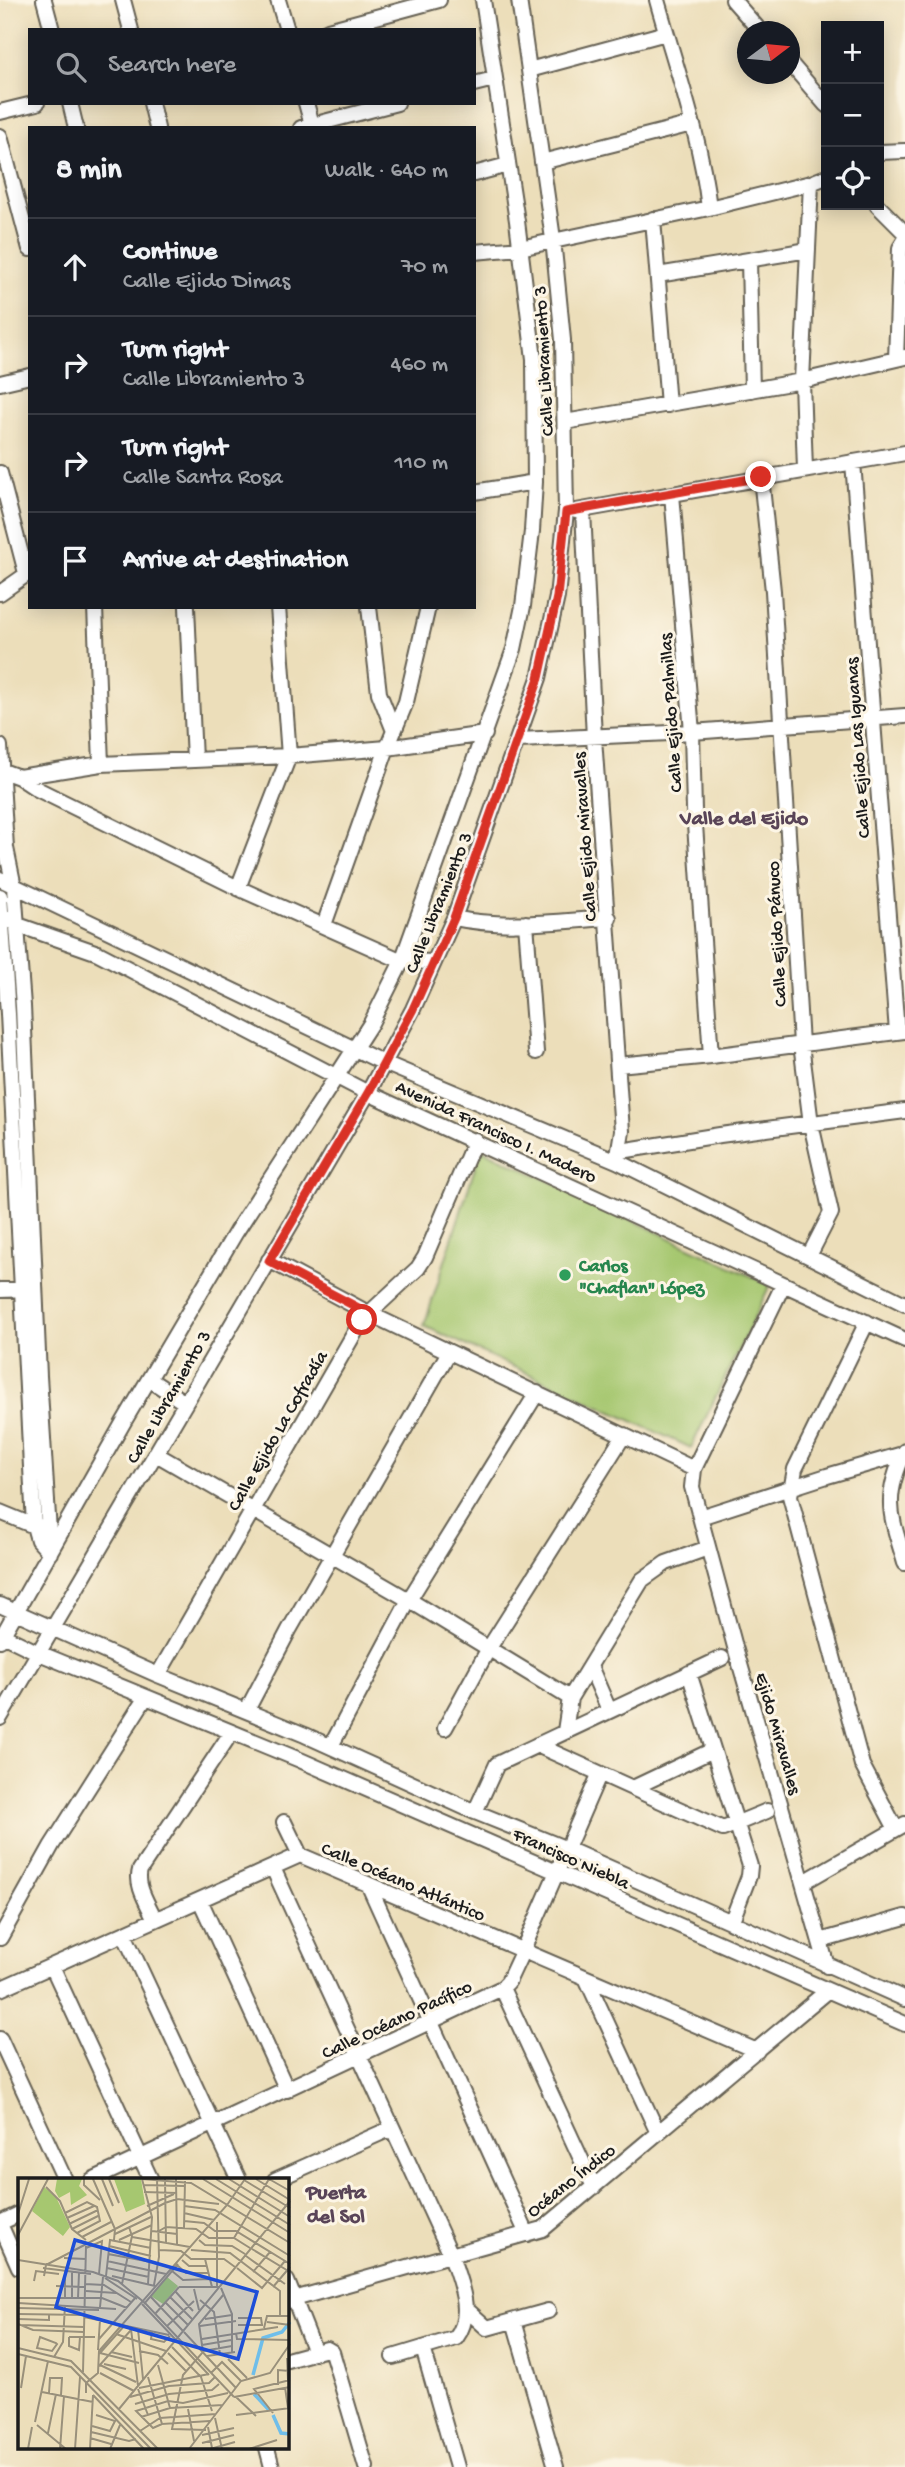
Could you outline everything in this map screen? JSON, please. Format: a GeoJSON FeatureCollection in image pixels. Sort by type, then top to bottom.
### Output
{"type":"FeatureCollection","features":[{"type":"Feature","properties":{"kind":"street"},"geometry":{"type":"LineString","coordinates":[[44,0],[51,28]]}},
{"type":"Feature","properties":{"kind":"street"},"geometry":{"type":"LineString","coordinates":[[123,0],[130,28]]}},
{"type":"Feature","properties":{"kind":"street"},"geometry":{"type":"LineString","coordinates":[[278,0],[286,28]]}},
{"type":"Feature","properties":{"kind":"street"},"geometry":{"type":"LineString","coordinates":[[335,28],[439,0]]}},
{"type":"Feature","properties":{"kind":"street","name":"Calle Libramiento 3"},"geometry":{"type":"LineString","coordinates":[[1,1637],[236,1232],[371,1023],[402,961],[514,649],[523,606],[535,482],[534,359],[483,0]]}},
{"type":"Feature","properties":{"kind":"street","name":"Calle Libramiento 3"},"geometry":{"type":"LineString","coordinates":[[0,1718],[384,1063],[454,918],[519,740],[550,638],[566,512],[563,340],[553,239],[519,0]]}},
{"type":"Feature","properties":{"kind":"street"},"geometry":{"type":"LineString","coordinates":[[657,0],[692,124],[709,208]]}},
{"type":"Feature","properties":{"kind":"street"},"geometry":{"type":"LineString","coordinates":[[733,0],[751,21]]}},
{"type":"Feature","properties":{"kind":"street"},"geometry":{"type":"LineString","coordinates":[[529,70],[667,33]]}},
{"type":"Feature","properties":{"kind":"street"},"geometry":{"type":"LineString","coordinates":[[800,76],[821,99]]}},
{"type":"Feature","properties":{"kind":"street"},"geometry":{"type":"LineString","coordinates":[[476,84],[494,79]]}},
{"type":"Feature","properties":{"kind":"street"},"geometry":{"type":"LineString","coordinates":[[0,112],[29,105]]}},
{"type":"Feature","properties":{"kind":"street"},"geometry":{"type":"LineString","coordinates":[[71,105],[76,126]]}},
{"type":"Feature","properties":{"kind":"street"},"geometry":{"type":"LineString","coordinates":[[151,105],[156,126]]}},
{"type":"Feature","properties":{"kind":"street"},"geometry":{"type":"LineString","coordinates":[[306,105],[309,126]]}},
{"type":"Feature","properties":{"kind":"street"},"geometry":{"type":"LineString","coordinates":[[313,126],[390,105]]}},
{"type":"Feature","properties":{"kind":"street"},"geometry":{"type":"LineString","coordinates":[[542,162],[692,124]]}},
{"type":"Feature","properties":{"kind":"street"},"geometry":{"type":"LineString","coordinates":[[0,136],[28,241]]}},
{"type":"Feature","properties":{"kind":"street"},"geometry":{"type":"LineString","coordinates":[[884,152],[905,151]]}},
{"type":"Feature","properties":{"kind":"street"},"geometry":{"type":"LineString","coordinates":[[476,173],[508,165]]}},
{"type":"Feature","properties":{"kind":"street"},"geometry":{"type":"LineString","coordinates":[[476,252],[520,247],[709,208],[821,179]]}},
{"type":"Feature","properties":{"kind":"street"},"geometry":{"type":"LineString","coordinates":[[804,470],[802,381],[811,183]]}},
{"type":"Feature","properties":{"kind":"street"},"geometry":{"type":"LineString","coordinates":[[882,210],[905,233]]}},
{"type":"Feature","properties":{"kind":"street"},"geometry":{"type":"LineString","coordinates":[[653,219],[668,405]]}},
{"type":"Feature","properties":{"kind":"street"},"geometry":{"type":"LineString","coordinates":[[565,422],[802,381],[901,358],[900,248],[905,240]]}},
{"type":"Feature","properties":{"kind":"street"},"geometry":{"type":"LineString","coordinates":[[657,275],[808,250]]}},
{"type":"Feature","properties":{"kind":"street"},"geometry":{"type":"LineString","coordinates":[[750,260],[752,390]]}},
{"type":"Feature","properties":{"kind":"street"},"geometry":{"type":"LineString","coordinates":[[0,383],[28,376]]}},
{"type":"Feature","properties":{"kind":"street"},"geometry":{"type":"LineString","coordinates":[[566,512],[905,453]]}},
{"type":"Feature","properties":{"kind":"street","name":"Calle Ejido Las Iguanas"},"geometry":{"type":"LineString","coordinates":[[853,462],[901,1031]]}},
{"type":"Feature","properties":{"kind":"street"},"geometry":{"type":"LineString","coordinates":[[0,473],[28,573],[0,593]]}},
{"type":"Feature","properties":{"kind":"street","name":"Calle Ejido Pánuco"},"geometry":{"type":"LineString","coordinates":[[761,477],[774,592],[801,1044],[811,1124],[831,1213],[809,1256]]}},
{"type":"Feature","properties":{"kind":"street"},"geometry":{"type":"LineString","coordinates":[[476,492],[535,482]]}},
{"type":"Feature","properties":{"kind":"street","name":"Calle Ejido Palmillas"},"geometry":{"type":"LineString","coordinates":[[672,494],[692,732],[694,810],[711,1056]]}},
{"type":"Feature","properties":{"kind":"street","name":"Calle Ejido Miravalles"},"geometry":{"type":"LineString","coordinates":[[583,510],[594,738],[609,918],[622,1131],[619,1156]]}},
{"type":"Feature","properties":{"kind":"street"},"geometry":{"type":"LineString","coordinates":[[95,609],[101,764]]}},
{"type":"Feature","properties":{"kind":"street"},"geometry":{"type":"LineString","coordinates":[[187,609],[194,760]]}},
{"type":"Feature","properties":{"kind":"street"},"geometry":{"type":"LineString","coordinates":[[238,888],[289,757],[278,609]]}},
{"type":"Feature","properties":{"kind":"street"},"geometry":{"type":"LineString","coordinates":[[369,609],[379,693],[394,731]]}},
{"type":"Feature","properties":{"kind":"street"},"geometry":{"type":"LineString","coordinates":[[324,925],[406,702],[428,609]]}},
{"type":"Feature","properties":{"kind":"street"},"geometry":{"type":"LineString","coordinates":[[519,740],[692,732],[905,716]]}},
{"type":"Feature","properties":{"kind":"street"},"geometry":{"type":"LineString","coordinates":[[19,776],[101,764],[289,757],[387,748],[485,734]]}},
{"type":"Feature","properties":{"kind":"street"},"geometry":{"type":"LineString","coordinates":[[0,746],[6,848],[18,925],[21,1138],[29,1289],[53,1547]]}},
{"type":"Feature","properties":{"kind":"street"},"geometry":{"type":"LineString","coordinates":[[1,771],[19,776],[37,789],[238,888],[402,961],[435,962]]}},
{"type":"Feature","properties":{"kind":"street"},"geometry":{"type":"LineString","coordinates":[[0,869],[6,848]]}},
{"type":"Feature","properties":{"kind":"street","name":"Avenida Francisco I. Madero"},"geometry":{"type":"LineString","coordinates":[[0,879],[354,1050],[619,1156],[905,1304]]}},
{"type":"Feature","properties":{"kind":"street"},"geometry":{"type":"LineString","coordinates":[[0,896],[6,1106],[21,1138]]}},
{"type":"Feature","properties":{"kind":"street","name":"Avenida Francisco I. Madero"},"geometry":{"type":"LineString","coordinates":[[1,915],[18,925],[98,953],[338,1075],[368,1093],[905,1340]]}},
{"type":"Feature","properties":{"kind":"street"},"geometry":{"type":"LineString","coordinates":[[454,918],[526,923],[609,918]]}},
{"type":"Feature","properties":{"kind":"street"},"geometry":{"type":"LineString","coordinates":[[526,923],[536,1052]]}},
{"type":"Feature","properties":{"kind":"street"},"geometry":{"type":"LineString","coordinates":[[618,1065],[711,1056],[901,1031]]}},
{"type":"Feature","properties":{"kind":"street"},"geometry":{"type":"LineString","coordinates":[[619,1156],[720,1135],[905,1111]]}},
{"type":"Feature","properties":{"kind":"street","name":"Calle Ejido La Cofradía"},"geometry":{"type":"LineString","coordinates":[[158,1675],[362,1320],[418,1268],[425,1257],[475,1140]]}},
{"type":"Feature","properties":{"kind":"street"},"geometry":{"type":"LineString","coordinates":[[269,1261],[368,1313],[694,1469],[783,1284]]}},
{"type":"Feature","properties":{"kind":"street"},"geometry":{"type":"LineString","coordinates":[[0,1290],[29,1289]]}},
{"type":"Feature","properties":{"kind":"street"},"geometry":{"type":"LineString","coordinates":[[29,1289],[34,1526],[38,1539],[53,1547]]}},
{"type":"Feature","properties":{"kind":"street"},"geometry":{"type":"LineString","coordinates":[[804,1882],[901,1827],[862,1765],[790,1496],[795,1469],[867,1322]]}},
{"type":"Feature","properties":{"kind":"street"},"geometry":{"type":"LineString","coordinates":[[247,1710],[331,1555],[449,1352]]}},
{"type":"Feature","properties":{"kind":"street"},"geometry":{"type":"LineString","coordinates":[[149,1379],[186,1403]]}},
{"type":"Feature","properties":{"kind":"street"},"geometry":{"type":"LineString","coordinates":[[331,1746],[409,1600],[537,1394]]}},
{"type":"Feature","properties":{"kind":"street"},"geometry":{"type":"LineString","coordinates":[[445,1728],[489,1648],[624,1435]]}},
{"type":"Feature","properties":{"kind":"street"},"geometry":{"type":"LineString","coordinates":[[700,1517],[904,1453]]}},
{"type":"Feature","properties":{"kind":"street"},"geometry":{"type":"LineString","coordinates":[[904,1453],[893,1481],[890,1508],[905,1563]]}},
{"type":"Feature","properties":{"kind":"street"},"geometry":{"type":"LineString","coordinates":[[156,1454],[409,1600],[570,1698]]}},
{"type":"Feature","properties":{"kind":"street","name":"Ejido Miravalles"},"geometry":{"type":"LineString","coordinates":[[694,1469],[692,1487],[708,1548],[827,1966]]}},
{"type":"Feature","properties":{"kind":"street"},"geometry":{"type":"LineString","coordinates":[[0,1512],[34,1526],[49,1526]]}},
{"type":"Feature","properties":{"kind":"street"},"geometry":{"type":"LineString","coordinates":[[565,1731],[570,1698],[642,1580],[666,1563],[708,1548]]}},
{"type":"Feature","properties":{"kind":"street","name":"Francisco Niebla"},"geometry":{"type":"LineString","coordinates":[[0,1605],[158,1675],[331,1746],[475,1812],[567,1849],[827,1966]]}},
{"type":"Feature","properties":{"kind":"street","name":"Francisco Niebla"},"geometry":{"type":"LineString","coordinates":[[1,1637],[300,1760],[827,1991]]}},
{"type":"Feature","properties":{"kind":"street"},"geometry":{"type":"LineString","coordinates":[[475,1812],[497,1765],[722,1658]]}},
{"type":"Feature","properties":{"kind":"street"},"geometry":{"type":"LineString","coordinates":[[590,1666],[609,1710]]}},
{"type":"Feature","properties":{"kind":"street"},"geometry":{"type":"LineString","coordinates":[[690,1674],[750,1866],[749,1876],[731,1923]]}},
{"type":"Feature","properties":{"kind":"street"},"geometry":{"type":"LineString","coordinates":[[0,1938],[52,1845],[146,1697]]}},
{"type":"Feature","properties":{"kind":"street"},"geometry":{"type":"LineString","coordinates":[[155,1920],[140,1884],[140,1870],[231,1733]]}},
{"type":"Feature","properties":{"kind":"street"},"geometry":{"type":"LineString","coordinates":[[537,1745],[723,1829],[767,1811]]}},
{"type":"Feature","properties":{"kind":"street"},"geometry":{"type":"LineString","coordinates":[[633,1788],[713,1749]]}},
{"type":"Feature","properties":{"kind":"street","name":"Calle Océano Pacífico"},"geometry":{"type":"LineString","coordinates":[[96,2178],[502,1988],[508,1982],[522,1952],[599,1775]]}},
{"type":"Feature","properties":{"kind":"street"},"geometry":{"type":"LineString","coordinates":[[284,1822],[300,1856]]}},
{"type":"Feature","properties":{"kind":"street","name":"Calle Océano Atlántico"},"geometry":{"type":"LineString","coordinates":[[0,1989],[300,1856],[757,2051]]}},
{"type":"Feature","properties":{"kind":"street"},"geometry":{"type":"LineString","coordinates":[[273,1868],[452,2255],[466,2309],[461,2331],[456,2338],[393,2357]]}},
{"type":"Feature","properties":{"kind":"street"},"geometry":{"type":"LineString","coordinates":[[369,1886],[527,2234]]}},
{"type":"Feature","properties":{"kind":"street"},"geometry":{"type":"LineString","coordinates":[[200,1900],[287,2090]]}},
{"type":"Feature","properties":{"kind":"street"},"geometry":{"type":"LineString","coordinates":[[820,1941],[905,1917]]}},
{"type":"Feature","properties":{"kind":"street"},"geometry":{"type":"LineString","coordinates":[[124,1934],[238,2178]]}},
{"type":"Feature","properties":{"kind":"street"},"geometry":{"type":"LineString","coordinates":[[52,1966],[150,2178]]}},
{"type":"Feature","properties":{"kind":"street"},"geometry":{"type":"LineString","coordinates":[[827,1966],[905,1999]]}},
{"type":"Feature","properties":{"kind":"street"},"geometry":{"type":"LineString","coordinates":[[587,1980],[658,2133]]}},
{"type":"Feature","properties":{"kind":"street"},"geometry":{"type":"LineString","coordinates":[[502,1988],[594,2187]]}},
{"type":"Feature","properties":{"kind":"street"},"geometry":{"type":"LineString","coordinates":[[827,1991],[905,2024]]}},
{"type":"Feature","properties":{"kind":"street","name":"Océano Índico"},"geometry":{"type":"LineString","coordinates":[[291,2299],[543,2229],[827,1991]]}},
{"type":"Feature","properties":{"kind":"street"},"geometry":{"type":"LineString","coordinates":[[0,2039],[64,2178]]}},
{"type":"Feature","properties":{"kind":"street"},"geometry":{"type":"LineString","coordinates":[[280,2178],[392,2128]]}},
{"type":"Feature","properties":{"kind":"street"},"geometry":{"type":"LineString","coordinates":[[18,2215],[0,2224],[18,2265]]}},
{"type":"Feature","properties":{"kind":"street"},"geometry":{"type":"LineString","coordinates":[[291,2299],[315,2352]]}},
{"type":"Feature","properties":{"kind":"street"},"geometry":{"type":"LineString","coordinates":[[466,2309],[487,2328],[548,2311]]}},
{"type":"Feature","properties":{"kind":"street"},"geometry":{"type":"LineString","coordinates":[[514,2321],[556,2467]]}},
{"type":"Feature","properties":{"kind":"street"},"geometry":{"type":"LineString","coordinates":[[423,2348],[457,2467]]}},
{"type":"Feature","properties":{"kind":"street"},"geometry":{"type":"LineString","coordinates":[[289,2359],[327,2349],[334,2355],[366,2467]]}},
{"type":"Feature","properties":{"kind":"street"},"geometry":{"type":"LineString","coordinates":[[268,2450],[272,2467]]}},
{"type":"Feature","properties":{"kind":"green space"},"geometry":{"type":"Polygon","coordinates":[[[481,1149],[770,1285],[691,1448],[424,1326],[481,1149]]]}},
{"type":"Feature","properties":{"kind":"place","name":"Carlos \"Chaflan\" López"},"geometry":{"type":"Point","coordinates":[565,1275]}},
{"type":"Feature","properties":{"kind":"district","name":"Valle del Ejido"},"geometry":{"type":"Point","coordinates":[744,817]}},
{"type":"Feature","properties":{"kind":"district","name":"Puerta del Sol"},"geometry":{"type":"Point","coordinates":[336,2203]}},
{"type":"Feature","properties":{"kind":"route"},"geometry":{"type":"LineString","coordinates":[[362,1320],[368,1313],[269,1261],[368,1093],[413,1009],[454,918],[539,678],[557,597],[566,512],[761,477]]}}]}
